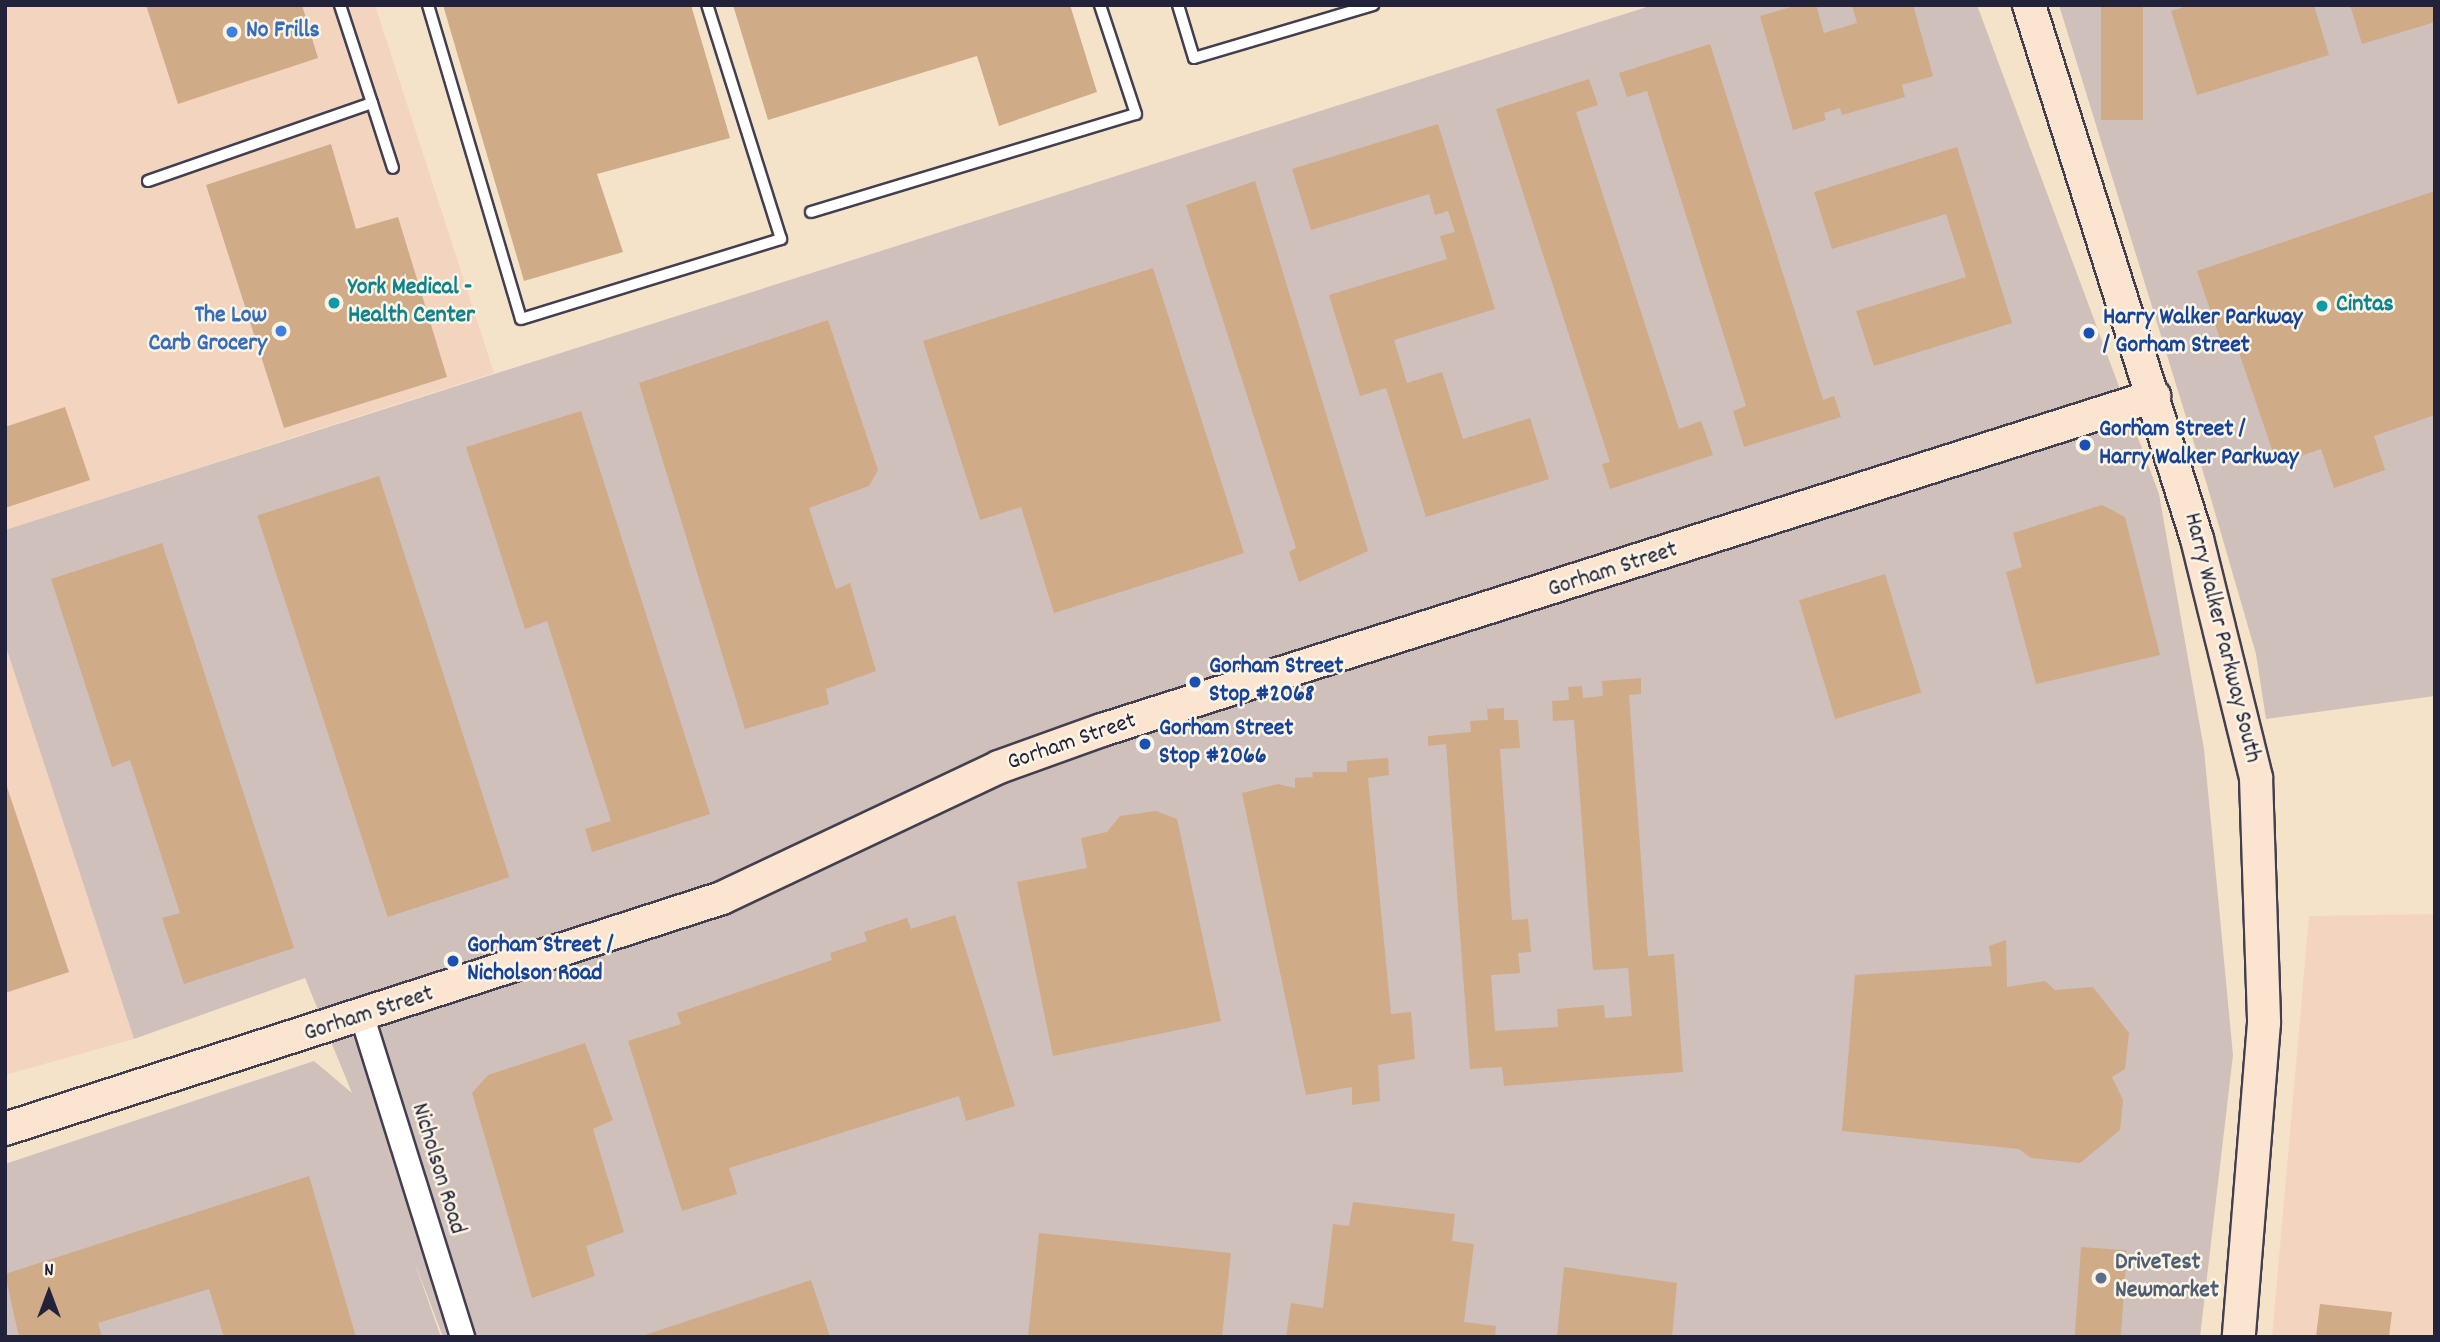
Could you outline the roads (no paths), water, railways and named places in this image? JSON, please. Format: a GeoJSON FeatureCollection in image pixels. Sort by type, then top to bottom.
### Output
{"type":"FeatureCollection","features":[{"type":"Feature","properties":{"kind":"street","name":"Harry Walker Parkway South"},"geometry":{"type":"LineString","coordinates":[[2029,5],[2154,396],[2235,675],[2256,778],[2264,1023],[2239,1337]]}},
{"type":"Feature","properties":{"kind":"street","name":"Gorham Street"},"geometry":{"type":"LineString","coordinates":[[6,1129],[362,1017],[722,898],[999,767],[1102,730],[2154,396]]}},
{"type":"Feature","properties":{"kind":"street","name":"Nicholson Road"},"geometry":{"type":"LineString","coordinates":[[362,1017],[462,1337]]}},
{"type":"Feature","properties":{"kind":"lane"},"geometry":{"type":"LineString","coordinates":[[340,5],[393,168]]}},
{"type":"Feature","properties":{"kind":"lane"},"geometry":{"type":"LineString","coordinates":[[428,5],[521,319],[781,239],[707,5]]}},
{"type":"Feature","properties":{"kind":"lane"},"geometry":{"type":"LineString","coordinates":[[811,212],[1136,114],[1100,5]]}},
{"type":"Feature","properties":{"kind":"lane"},"geometry":{"type":"LineString","coordinates":[[1178,5],[1194,58],[1373,5]]}},
{"type":"Feature","properties":{"kind":"lane"},"geometry":{"type":"LineString","coordinates":[[148,181],[372,103]]}},
{"type":"Feature","properties":{"kind":"place","name":"No Frills"},"geometry":{"type":"Point","coordinates":[232,32]}},
{"type":"Feature","properties":{"kind":"place","name":"York Medical - Health Center"},"geometry":{"type":"Point","coordinates":[334,303]}},
{"type":"Feature","properties":{"kind":"place","name":"Cintas"},"geometry":{"type":"Point","coordinates":[2322,306]}},
{"type":"Feature","properties":{"kind":"place","name":"The Low Carb Grocery"},"geometry":{"type":"Point","coordinates":[281,331]}},
{"type":"Feature","properties":{"kind":"place","name":"Harry Walker Parkway / Gorham Street"},"geometry":{"type":"Point","coordinates":[2089,333]}},
{"type":"Feature","properties":{"kind":"place","name":"Gorham Street / Harry Walker Parkway"},"geometry":{"type":"Point","coordinates":[2085,445]}},
{"type":"Feature","properties":{"kind":"place","name":"Gorham Street Stop #2068"},"geometry":{"type":"Point","coordinates":[1195,682]}},
{"type":"Feature","properties":{"kind":"place","name":"Gorham Street Stop #2066"},"geometry":{"type":"Point","coordinates":[1145,744]}},
{"type":"Feature","properties":{"kind":"place","name":"Gorham Street / Nicholson Road"},"geometry":{"type":"Point","coordinates":[453,961]}},
{"type":"Feature","properties":{"kind":"place","name":"DriveTest Newmarket"},"geometry":{"type":"Point","coordinates":[2101,1278]}}]}
